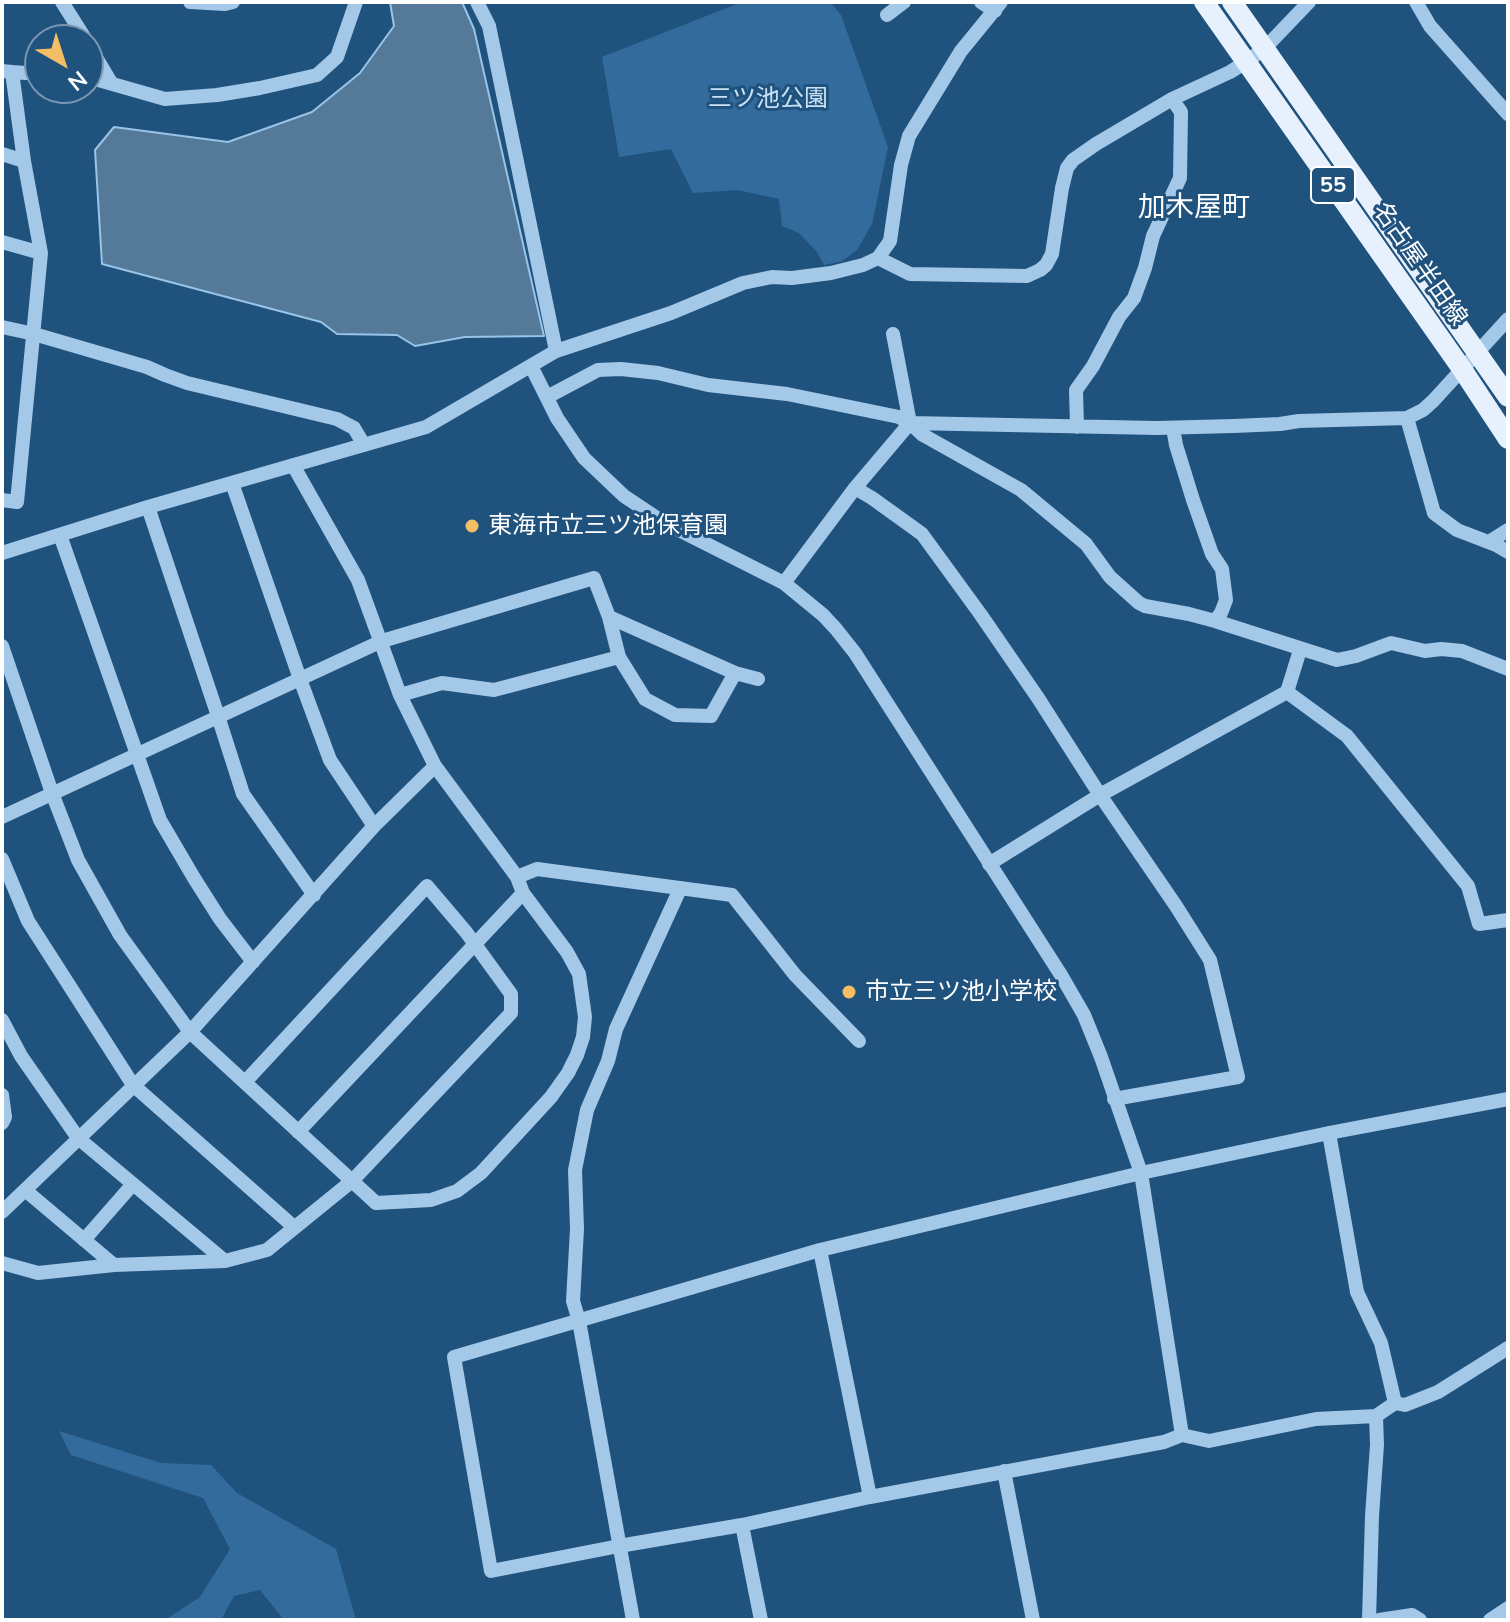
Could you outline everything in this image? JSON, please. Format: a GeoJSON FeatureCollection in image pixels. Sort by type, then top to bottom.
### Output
{"type":"FeatureCollection","features":[{"type":"Feature","properties":{"kind":"main road","name":"名古屋半田線"},"geometry":{"type":"LineString","coordinates":[[1204,2],[1508,439]]}},
{"type":"Feature","properties":{"kind":"main road","name":"名古屋半田線"},"geometry":{"type":"LineString","coordinates":[[1232,2],[1508,397]]}},
{"type":"Feature","properties":{"kind":"street"},"geometry":{"type":"LineString","coordinates":[[62,2],[76,24]]}},
{"type":"Feature","properties":{"kind":"street"},"geometry":{"type":"LineString","coordinates":[[190,2],[227,3]]}},
{"type":"Feature","properties":{"kind":"street"},"geometry":{"type":"LineString","coordinates":[[104,82],[165,99],[217,95],[317,75],[337,57],[356,2]]}},
{"type":"Feature","properties":{"kind":"street"},"geometry":{"type":"LineString","coordinates":[[477,2],[489,26],[556,351]]}},
{"type":"Feature","properties":{"kind":"street"},"geometry":{"type":"LineString","coordinates":[[887,15],[904,2]]}},
{"type":"Feature","properties":{"kind":"street"},"geometry":{"type":"LineString","coordinates":[[2,553],[148,507],[426,427],[556,351],[671,313],[743,283],[772,277],[831,273],[878,258],[890,241],[901,165],[909,136],[961,51],[998,6],[981,2]]}},
{"type":"Feature","properties":{"kind":"street"},"geometry":{"type":"LineString","coordinates":[[878,258],[910,274],[1027,276],[1035,273],[1046,265],[1052,254],[1062,188],[1067,168],[1073,160],[1172,99],[1246,62],[1265,48],[1309,2]]}},
{"type":"Feature","properties":{"kind":"street"},"geometry":{"type":"LineString","coordinates":[[1416,2],[1430,26],[1508,114]]}},
{"type":"Feature","properties":{"kind":"street"},"geometry":{"type":"LineString","coordinates":[[104,71],[112,84]]}},
{"type":"Feature","properties":{"kind":"street"},"geometry":{"type":"LineString","coordinates":[[2,500],[17,502],[41,253],[7,72]]}},
{"type":"Feature","properties":{"kind":"street"},"geometry":{"type":"LineString","coordinates":[[1077,427],[1076,390],[1093,366],[1119,317],[1134,298],[1153,236],[1180,178],[1181,112],[1172,99]]}},
{"type":"Feature","properties":{"kind":"street"},"geometry":{"type":"LineString","coordinates":[[2,154],[24,161]]}},
{"type":"Feature","properties":{"kind":"street"},"geometry":{"type":"LineString","coordinates":[[2,242],[41,253]]}},
{"type":"Feature","properties":{"kind":"street"},"geometry":{"type":"LineString","coordinates":[[910,423],[1173,428],[1407,418],[1433,401],[1508,319]]}},
{"type":"Feature","properties":{"kind":"street"},"geometry":{"type":"LineString","coordinates":[[2,327],[147,367],[187,383],[337,419],[354,428],[364,445]]}},
{"type":"Feature","properties":{"kind":"street"},"geometry":{"type":"LineString","coordinates":[[893,334],[910,423]]}},
{"type":"Feature","properties":{"kind":"street"},"geometry":{"type":"LineString","coordinates":[[531,366],[557,418],[584,458],[624,496],[663,522],[784,583],[823,615],[855,653],[1061,975],[1084,1015],[1101,1057],[1141,1173],[1182,1435]]}},
{"type":"Feature","properties":{"kind":"street"},"geometry":{"type":"LineString","coordinates":[[547,397],[598,370],[621,369],[658,373],[708,385],[787,394],[899,417],[923,435],[1021,490],[1086,544],[1110,577],[1139,603],[1215,621],[1337,660],[1391,643],[1425,651],[1462,651],[1508,669]]}},
{"type":"Feature","properties":{"kind":"street"},"geometry":{"type":"LineString","coordinates":[[1407,418],[1434,513],[1457,530],[1508,552]]}},
{"type":"Feature","properties":{"kind":"street"},"geometry":{"type":"LineString","coordinates":[[784,583],[855,488],[910,423]]}},
{"type":"Feature","properties":{"kind":"street"},"geometry":{"type":"LineString","coordinates":[[1173,428],[1193,500],[1212,554],[1222,569],[1226,600],[1215,621]]}},
{"type":"Feature","properties":{"kind":"street"},"geometry":{"type":"LineString","coordinates":[[2,646],[78,860],[120,935],[190,1032],[376,1203],[431,1200],[457,1191],[481,1173],[551,1097],[568,1073],[583,1037],[585,1017],[579,974],[567,952],[523,893],[517,877],[435,766],[400,695],[358,580],[293,465]]}},
{"type":"Feature","properties":{"kind":"street"},"geometry":{"type":"LineString","coordinates":[[232,483],[330,760],[374,826]]}},
{"type":"Feature","properties":{"kind":"street"},"geometry":{"type":"LineString","coordinates":[[855,488],[922,534],[1014,662],[1210,960],[1238,1077],[1114,1099]]}},
{"type":"Feature","properties":{"kind":"street"},"geometry":{"type":"LineString","coordinates":[[148,507],[243,794],[314,895]]}},
{"type":"Feature","properties":{"kind":"street"},"geometry":{"type":"LineString","coordinates":[[1489,542],[1508,530]]}},
{"type":"Feature","properties":{"kind":"street"},"geometry":{"type":"LineString","coordinates":[[60,535],[160,820],[213,909],[253,962]]}},
{"type":"Feature","properties":{"kind":"street"},"geometry":{"type":"LineString","coordinates":[[2,817],[382,641],[594,578],[609,617],[619,657],[645,699],[675,715],[711,716],[735,673]]}},
{"type":"Feature","properties":{"kind":"street"},"geometry":{"type":"LineString","coordinates":[[609,617],[735,673],[758,679]]}},
{"type":"Feature","properties":{"kind":"street"},"geometry":{"type":"LineString","coordinates":[[989,864],[1100,795],[1287,692],[1300,650]]}},
{"type":"Feature","properties":{"kind":"street"},"geometry":{"type":"LineString","coordinates":[[400,695],[442,683],[494,690],[619,657]]}},
{"type":"Feature","properties":{"kind":"street"},"geometry":{"type":"LineString","coordinates":[[1287,692],[1347,736],[1468,886],[1479,924],[1508,920]]}},
{"type":"Feature","properties":{"kind":"street"},"geometry":{"type":"LineString","coordinates":[[2,1212],[190,1032],[374,826],[435,766]]}},
{"type":"Feature","properties":{"kind":"street"},"geometry":{"type":"LineString","coordinates":[[2,859],[28,921],[133,1085],[294,1227]]}},
{"type":"Feature","properties":{"kind":"street"},"geometry":{"type":"LineString","coordinates":[[517,877],[537,869],[732,895],[795,975],[859,1041]]}},
{"type":"Feature","properties":{"kind":"street"},"geometry":{"type":"LineString","coordinates":[[2,1263],[38,1273],[114,1265],[225,1261],[267,1250],[352,1181],[511,1013],[511,994],[427,886],[245,1082]]}},
{"type":"Feature","properties":{"kind":"street"},"geometry":{"type":"LineString","coordinates":[[633,1620],[573,1301],[577,1229],[575,1170],[587,1110],[608,1061],[616,1029],[680,889]]}},
{"type":"Feature","properties":{"kind":"street"},"geometry":{"type":"LineString","coordinates":[[298,1132],[523,893]]}},
{"type":"Feature","properties":{"kind":"street"},"geometry":{"type":"LineString","coordinates":[[2,1020],[21,1056],[78,1138],[225,1261]]}},
{"type":"Feature","properties":{"kind":"street"},"geometry":{"type":"LineString","coordinates":[[2,1095],[5,1117],[2,1123]]}},
{"type":"Feature","properties":{"kind":"street"},"geometry":{"type":"LineString","coordinates":[[1508,1099],[1141,1173],[820,1250],[454,1357],[491,1571],[1164,1442],[1182,1435],[1209,1441],[1316,1419],[1376,1416],[1395,1403],[1405,1405],[1438,1392],[1508,1348]]}},
{"type":"Feature","properties":{"kind":"street"},"geometry":{"type":"LineString","coordinates":[[1329,1133],[1357,1292],[1381,1343],[1395,1403]]}},
{"type":"Feature","properties":{"kind":"street"},"geometry":{"type":"LineString","coordinates":[[84,1240],[133,1184]]}},
{"type":"Feature","properties":{"kind":"street"},"geometry":{"type":"LineString","coordinates":[[25,1190],[114,1265]]}},
{"type":"Feature","properties":{"kind":"street"},"geometry":{"type":"LineString","coordinates":[[820,1250],[870,1497]]}},
{"type":"Feature","properties":{"kind":"street"},"geometry":{"type":"LineString","coordinates":[[1369,1620],[1376,1416]]}},
{"type":"Feature","properties":{"kind":"street"},"geometry":{"type":"LineString","coordinates":[[1004,1471],[1033,1620]]}},
{"type":"Feature","properties":{"kind":"street"},"geometry":{"type":"LineString","coordinates":[[742,1525],[761,1620]]}},
{"type":"Feature","properties":{"kind":"street"},"geometry":{"type":"LineString","coordinates":[[1490,1620],[1508,1608]]}},
{"type":"Feature","properties":{"kind":"street"},"geometry":{"type":"LineString","coordinates":[[1379,1620],[1412,1615],[1420,1620]]}},
{"type":"Feature","properties":{"kind":"green space","name":"三ツ池公園"},"geometry":{"type":"Polygon","coordinates":[[[742,2],[830,2],[841,15],[888,147],[872,224],[857,250],[842,261],[824,265],[817,252],[799,233],[782,226],[779,199],[738,190],[693,193],[671,149],[619,157],[602,57],[742,2]]]}},
{"type":"Feature","properties":{"kind":"green space"},"geometry":{"type":"Polygon","coordinates":[[[59,1431],[161,1463],[211,1465],[237,1493],[336,1549],[356,1620],[284,1620],[260,1590],[234,1596],[221,1620],[165,1620],[200,1597],[230,1549],[203,1498],[71,1455],[59,1431]]]}},
{"type":"Feature","properties":{"kind":"shaded area"},"geometry":{"type":"Polygon","coordinates":[[[390,2],[462,2],[474,29],[544,336],[465,337],[415,346],[397,335],[337,334],[321,322],[102,264],[95,150],[114,127],[228,142],[312,112],[360,73],[394,26],[390,2]]]}},
{"type":"Feature","properties":{"kind":"place","name":"東海市立三ツ池保育園"},"geometry":{"type":"Point","coordinates":[472,526]}},
{"type":"Feature","properties":{"kind":"place","name":"市立三ツ池小学校"},"geometry":{"type":"Point","coordinates":[849,992]}},
{"type":"Feature","properties":{"kind":"district","name":"加木屋町"},"geometry":{"type":"Point","coordinates":[1194,208]}}]}
